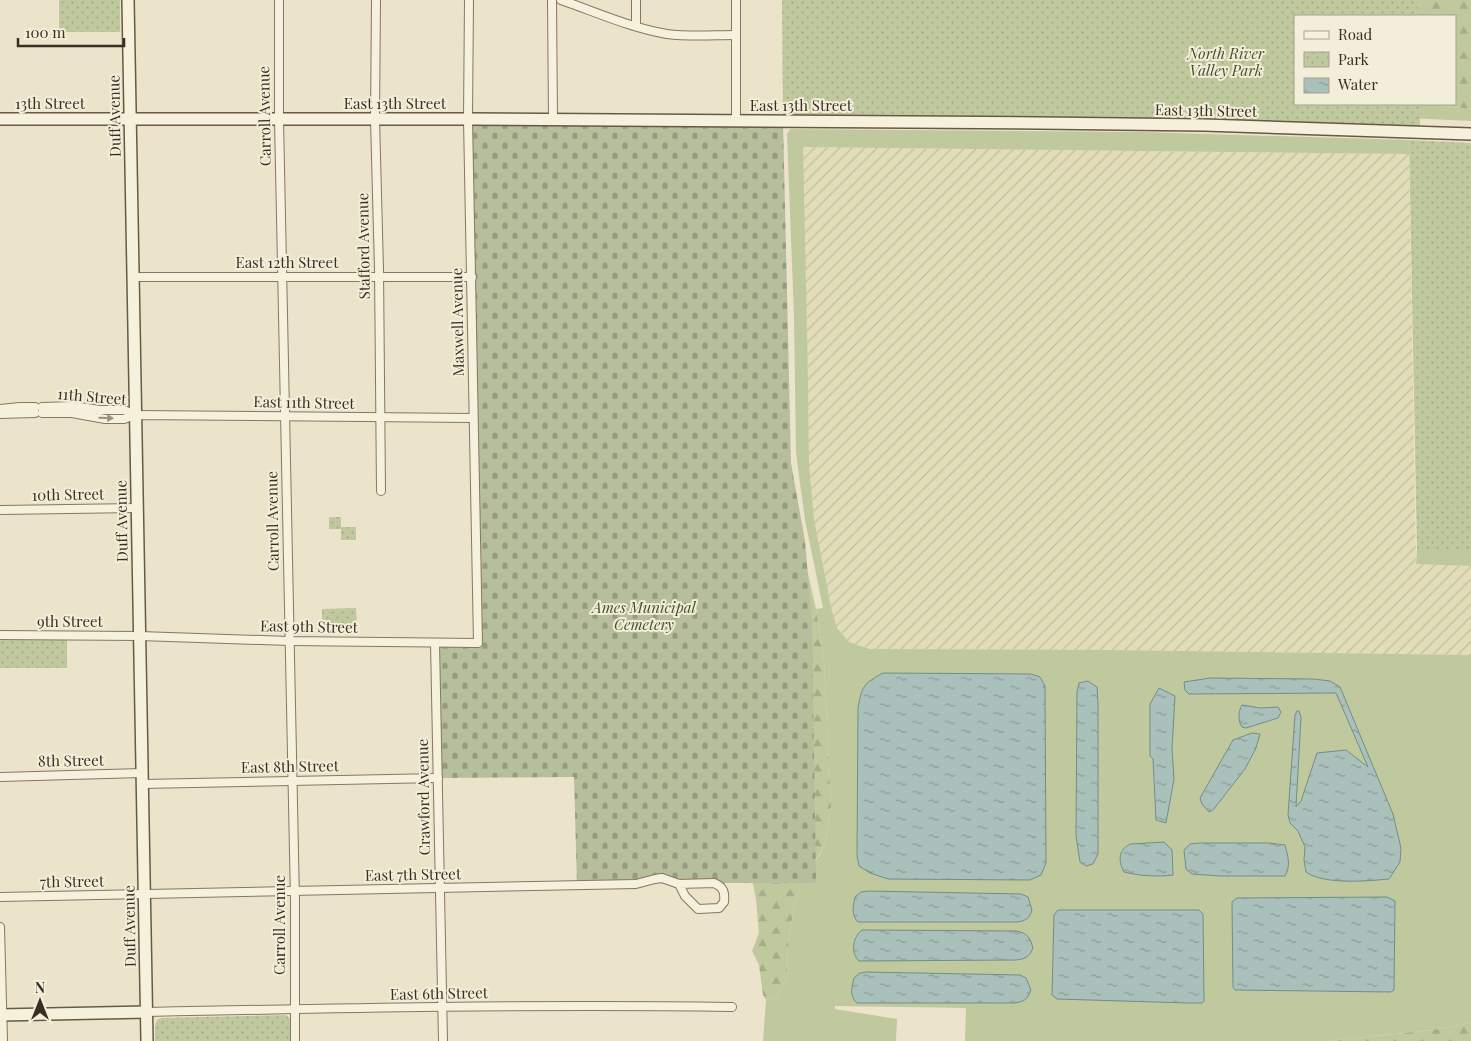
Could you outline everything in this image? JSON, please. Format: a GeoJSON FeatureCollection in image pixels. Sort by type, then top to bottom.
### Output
{"type":"FeatureCollection","features":[{"type":"Feature","properties":{"kind":"main road","name":"Duff Avenue"},"geometry":{"type":"LineString","coordinates":[[128,0],[147,1041]]}},
{"type":"Feature","properties":{"kind":"main road","name":"East 13th Street"},"geometry":{"type":"LineString","coordinates":[[130,118],[736,120],[1204,125],[1471,134]]}},
{"type":"Feature","properties":{"kind":"main road","name":"13th Street"},"geometry":{"type":"LineString","coordinates":[[0,119],[130,118]]}},
{"type":"Feature","properties":{"kind":"main road"},"geometry":{"type":"LineString","coordinates":[[1,1015],[147,1012]]}},
{"type":"Feature","properties":{"kind":"street","name":"Carroll Avenue"},"geometry":{"type":"LineString","coordinates":[[279,0],[278,119],[292,781],[295,1041]]}},
{"type":"Feature","properties":{"kind":"street","name":"Stafford Avenue"},"geometry":{"type":"LineString","coordinates":[[376,0],[375,119],[381,491]]}},
{"type":"Feature","properties":{"kind":"street","name":"Maxwell Avenue"},"geometry":{"type":"LineString","coordinates":[[469,0],[468,119],[478,643]]}},
{"type":"Feature","properties":{"kind":"street"},"geometry":{"type":"LineString","coordinates":[[552,0],[553,120]]}},
{"type":"Feature","properties":{"kind":"street"},"geometry":{"type":"LineString","coordinates":[[561,0],[636,26],[667,34],[699,36],[736,35]]}},
{"type":"Feature","properties":{"kind":"street"},"geometry":{"type":"LineString","coordinates":[[636,0],[636,26]]}},
{"type":"Feature","properties":{"kind":"street"},"geometry":{"type":"LineString","coordinates":[[736,0],[736,120]]}},
{"type":"Feature","properties":{"kind":"street","name":"East 12th Street"},"geometry":{"type":"LineString","coordinates":[[133,277],[472,277]]}},
{"type":"Feature","properties":{"kind":"street","name":"11th Street"},"geometry":{"type":"LineString","coordinates":[[0,414],[72,406],[100,410],[124,410],[135,415]]}},
{"type":"Feature","properties":{"kind":"street","name":"11th Street"},"geometry":{"type":"LineString","coordinates":[[0,409],[21,408],[38,410]]}},
{"type":"Feature","properties":{"kind":"street","name":"East 11th Street"},"geometry":{"type":"LineString","coordinates":[[135,415],[473,418]]}},
{"type":"Feature","properties":{"kind":"street","name":"10th Street"},"geometry":{"type":"LineString","coordinates":[[0,510],[137,508]]}},
{"type":"Feature","properties":{"kind":"street","name":"9th Street"},"geometry":{"type":"LineString","coordinates":[[0,635],[140,636]]}},
{"type":"Feature","properties":{"kind":"street","name":"East 9th Street"},"geometry":{"type":"LineString","coordinates":[[140,636],[289,641],[478,643]]}},
{"type":"Feature","properties":{"kind":"street","name":"Crawford Avenue"},"geometry":{"type":"LineString","coordinates":[[435,643],[443,1041]]}},
{"type":"Feature","properties":{"kind":"street","name":"8th Street"},"geometry":{"type":"LineString","coordinates":[[0,777],[142,778]]}},
{"type":"Feature","properties":{"kind":"street","name":"East 8th Street"},"geometry":{"type":"LineString","coordinates":[[142,778],[292,781],[438,778]]}},
{"type":"Feature","properties":{"kind":"street","name":"East 7th Street"},"geometry":{"type":"LineString","coordinates":[[145,894],[636,884],[655,878],[662,878],[679,884],[714,883],[720,885],[723,890],[724,902],[719,908],[698,909],[685,896],[679,884]]}},
{"type":"Feature","properties":{"kind":"street","name":"7th Street"},"geometry":{"type":"LineString","coordinates":[[0,897],[145,894]]}},
{"type":"Feature","properties":{"kind":"street"},"geometry":{"type":"LineString","coordinates":[[0,927],[3,1041]]}},
{"type":"Feature","properties":{"kind":"street","name":"East 6th Street"},"geometry":{"type":"LineString","coordinates":[[147,1012],[442,1007],[732,1007]]}},
{"type":"Feature","properties":{"kind":"shaded area"},"geometry":{"type":"Polygon","coordinates":[[[802,147],[1409,154],[1416,564],[1471,566],[1471,655],[870,649],[849,642],[837,628],[831,607],[814,519],[809,464],[802,147]]]}},
{"type":"Feature","properties":{"kind":"green space"},"geometry":{"type":"Polygon","coordinates":[[[59,0],[120,0],[120,32],[59,32],[59,0]]]}},
{"type":"Feature","properties":{"kind":"green space","name":"North River Valley Park"},"geometry":{"type":"Polygon","coordinates":[[[782,0],[1414,0],[1420,12],[1420,15],[1294,15],[1294,105],[1420,105],[1420,132],[783,121],[782,0]]]}},
{"type":"Feature","properties":{"kind":"green space"},"geometry":{"type":"Polygon","coordinates":[[[1326,0],[1471,0],[1471,109],[1434,105],[1456,105],[1456,15],[1324,15],[1326,0]]]}},
{"type":"Feature","properties":{"kind":"green space"},"geometry":{"type":"Polygon","coordinates":[[[1408,105],[1434,105],[1471,109],[1471,121],[1408,118],[1408,105]]]}},
{"type":"Feature","properties":{"kind":"green space","name":"Ames Municipal Cemetery"},"geometry":{"type":"Polygon","coordinates":[[[468,119],[783,121],[791,463],[805,541],[812,623],[816,883],[714,883],[671,880],[577,885],[574,777],[438,778],[435,643],[477,643],[468,119]]]}},
{"type":"Feature","properties":{"kind":"green space"},"geometry":{"type":"Polygon","coordinates":[[[790,129],[1143,132],[1409,140],[1409,154],[803,147],[809,464],[814,519],[831,607],[837,628],[849,642],[870,649],[1471,655],[1471,1023],[1432,1030],[1328,1041],[965,1041],[966,1008],[835,1006],[835,1009],[897,1019],[896,1041],[763,1041],[766,1000],[776,997],[787,978],[788,943],[794,907],[804,874],[820,855],[826,839],[831,806],[824,660],[816,609],[823,608],[805,520],[796,453],[794,317],[787,134],[790,129]]]}},
{"type":"Feature","properties":{"kind":"green space"},"geometry":{"type":"Polygon","coordinates":[[[1409,140],[1471,143],[1471,549],[1417,549],[1409,140]]]}},
{"type":"Feature","properties":{"kind":"green space"},"geometry":{"type":"Polygon","coordinates":[[[794,513],[816,609],[824,660],[831,806],[826,839],[820,854],[804,874],[794,907],[788,943],[787,978],[776,997],[766,1000],[763,995],[759,965],[752,951],[759,933],[751,873],[794,513]]]}},
{"type":"Feature","properties":{"kind":"green space"},"geometry":{"type":"Polygon","coordinates":[[[329,517],[341,517],[341,527],[356,527],[356,540],[341,540],[341,529],[329,529],[329,517]]]}},
{"type":"Feature","properties":{"kind":"green space"},"geometry":{"type":"Polygon","coordinates":[[[1417,549],[1471,549],[1471,566],[1416,564],[1417,549]]]}},
{"type":"Feature","properties":{"kind":"green space"},"geometry":{"type":"Polygon","coordinates":[[[356,608],[357,624],[346,631],[322,631],[322,609],[356,608]]]}},
{"type":"Feature","properties":{"kind":"green space"},"geometry":{"type":"Polygon","coordinates":[[[0,635],[67,635],[67,668],[0,668],[0,635]]]}},
{"type":"Feature","properties":{"kind":"green space"},"geometry":{"type":"Polygon","coordinates":[[[286,1015],[290,1019],[291,1041],[155,1041],[155,1025],[157,1020],[161,1018],[286,1015]]]}},
{"type":"Feature","properties":{"kind":"green space"},"geometry":{"type":"Polygon","coordinates":[[[1471,1023],[1471,1041],[1328,1041],[1432,1030],[1471,1023]]]}},
{"type":"Feature","properties":{"kind":"water"},"geometry":{"type":"Polygon","coordinates":[[[883,673],[1031,674],[1040,677],[1045,686],[1046,863],[1041,875],[1030,880],[888,879],[870,873],[859,866],[857,856],[858,708],[864,686],[883,673]]]}},
{"type":"Feature","properties":{"kind":"water"},"geometry":{"type":"Polygon","coordinates":[[[1210,678],[1314,679],[1330,681],[1340,687],[1393,814],[1401,848],[1400,862],[1389,879],[1335,880],[1324,879],[1306,872],[1304,860],[1305,847],[1298,831],[1290,823],[1288,815],[1295,715],[1297,711],[1299,711],[1301,717],[1296,807],[1301,801],[1317,753],[1346,750],[1368,767],[1336,693],[1189,694],[1185,690],[1184,682],[1210,678]]]}},
{"type":"Feature","properties":{"kind":"water"},"geometry":{"type":"Polygon","coordinates":[[[1088,681],[1097,687],[1098,703],[1098,854],[1093,864],[1086,866],[1080,862],[1076,836],[1077,692],[1079,683],[1088,681]]]}},
{"type":"Feature","properties":{"kind":"water"},"geometry":{"type":"Polygon","coordinates":[[[1159,688],[1175,696],[1172,749],[1174,779],[1166,823],[1156,820],[1153,759],[1150,756],[1150,704],[1159,688]]]}},
{"type":"Feature","properties":{"kind":"water"},"geometry":{"type":"Polygon","coordinates":[[[1242,705],[1260,708],[1278,707],[1281,712],[1278,718],[1246,728],[1242,727],[1239,719],[1242,705]]]}},
{"type":"Feature","properties":{"kind":"water"},"geometry":{"type":"Polygon","coordinates":[[[1252,733],[1260,734],[1256,748],[1245,769],[1213,810],[1209,812],[1202,804],[1200,798],[1233,740],[1252,733]]]}},
{"type":"Feature","properties":{"kind":"water"},"geometry":{"type":"Polygon","coordinates":[[[1164,842],[1172,850],[1173,875],[1149,876],[1124,872],[1120,856],[1127,846],[1131,844],[1164,842]]]}},
{"type":"Feature","properties":{"kind":"water"},"geometry":{"type":"Polygon","coordinates":[[[1269,843],[1285,845],[1288,861],[1287,872],[1285,876],[1192,874],[1186,869],[1184,850],[1190,844],[1269,843]]]}},
{"type":"Feature","properties":{"kind":"water"},"geometry":{"type":"Polygon","coordinates":[[[861,892],[1021,894],[1028,897],[1032,910],[1027,919],[1016,922],[858,922],[853,913],[855,897],[861,892]]]}},
{"type":"Feature","properties":{"kind":"water"},"geometry":{"type":"Polygon","coordinates":[[[1387,897],[1395,901],[1394,990],[1391,992],[1235,990],[1233,987],[1232,902],[1237,898],[1387,897]]]}},
{"type":"Feature","properties":{"kind":"water"},"geometry":{"type":"Polygon","coordinates":[[[1058,910],[1199,910],[1203,914],[1204,1001],[1202,1003],[1187,1003],[1057,999],[1052,995],[1054,915],[1058,910]]]}},
{"type":"Feature","properties":{"kind":"water"},"geometry":{"type":"Polygon","coordinates":[[[862,930],[1016,931],[1028,936],[1033,948],[1027,957],[1016,960],[859,961],[854,953],[854,945],[856,937],[862,930]]]}},
{"type":"Feature","properties":{"kind":"water"},"geometry":{"type":"Polygon","coordinates":[[[860,973],[1020,975],[1026,978],[1031,990],[1025,999],[1015,1003],[857,1003],[852,994],[854,978],[860,973]]]}}]}
